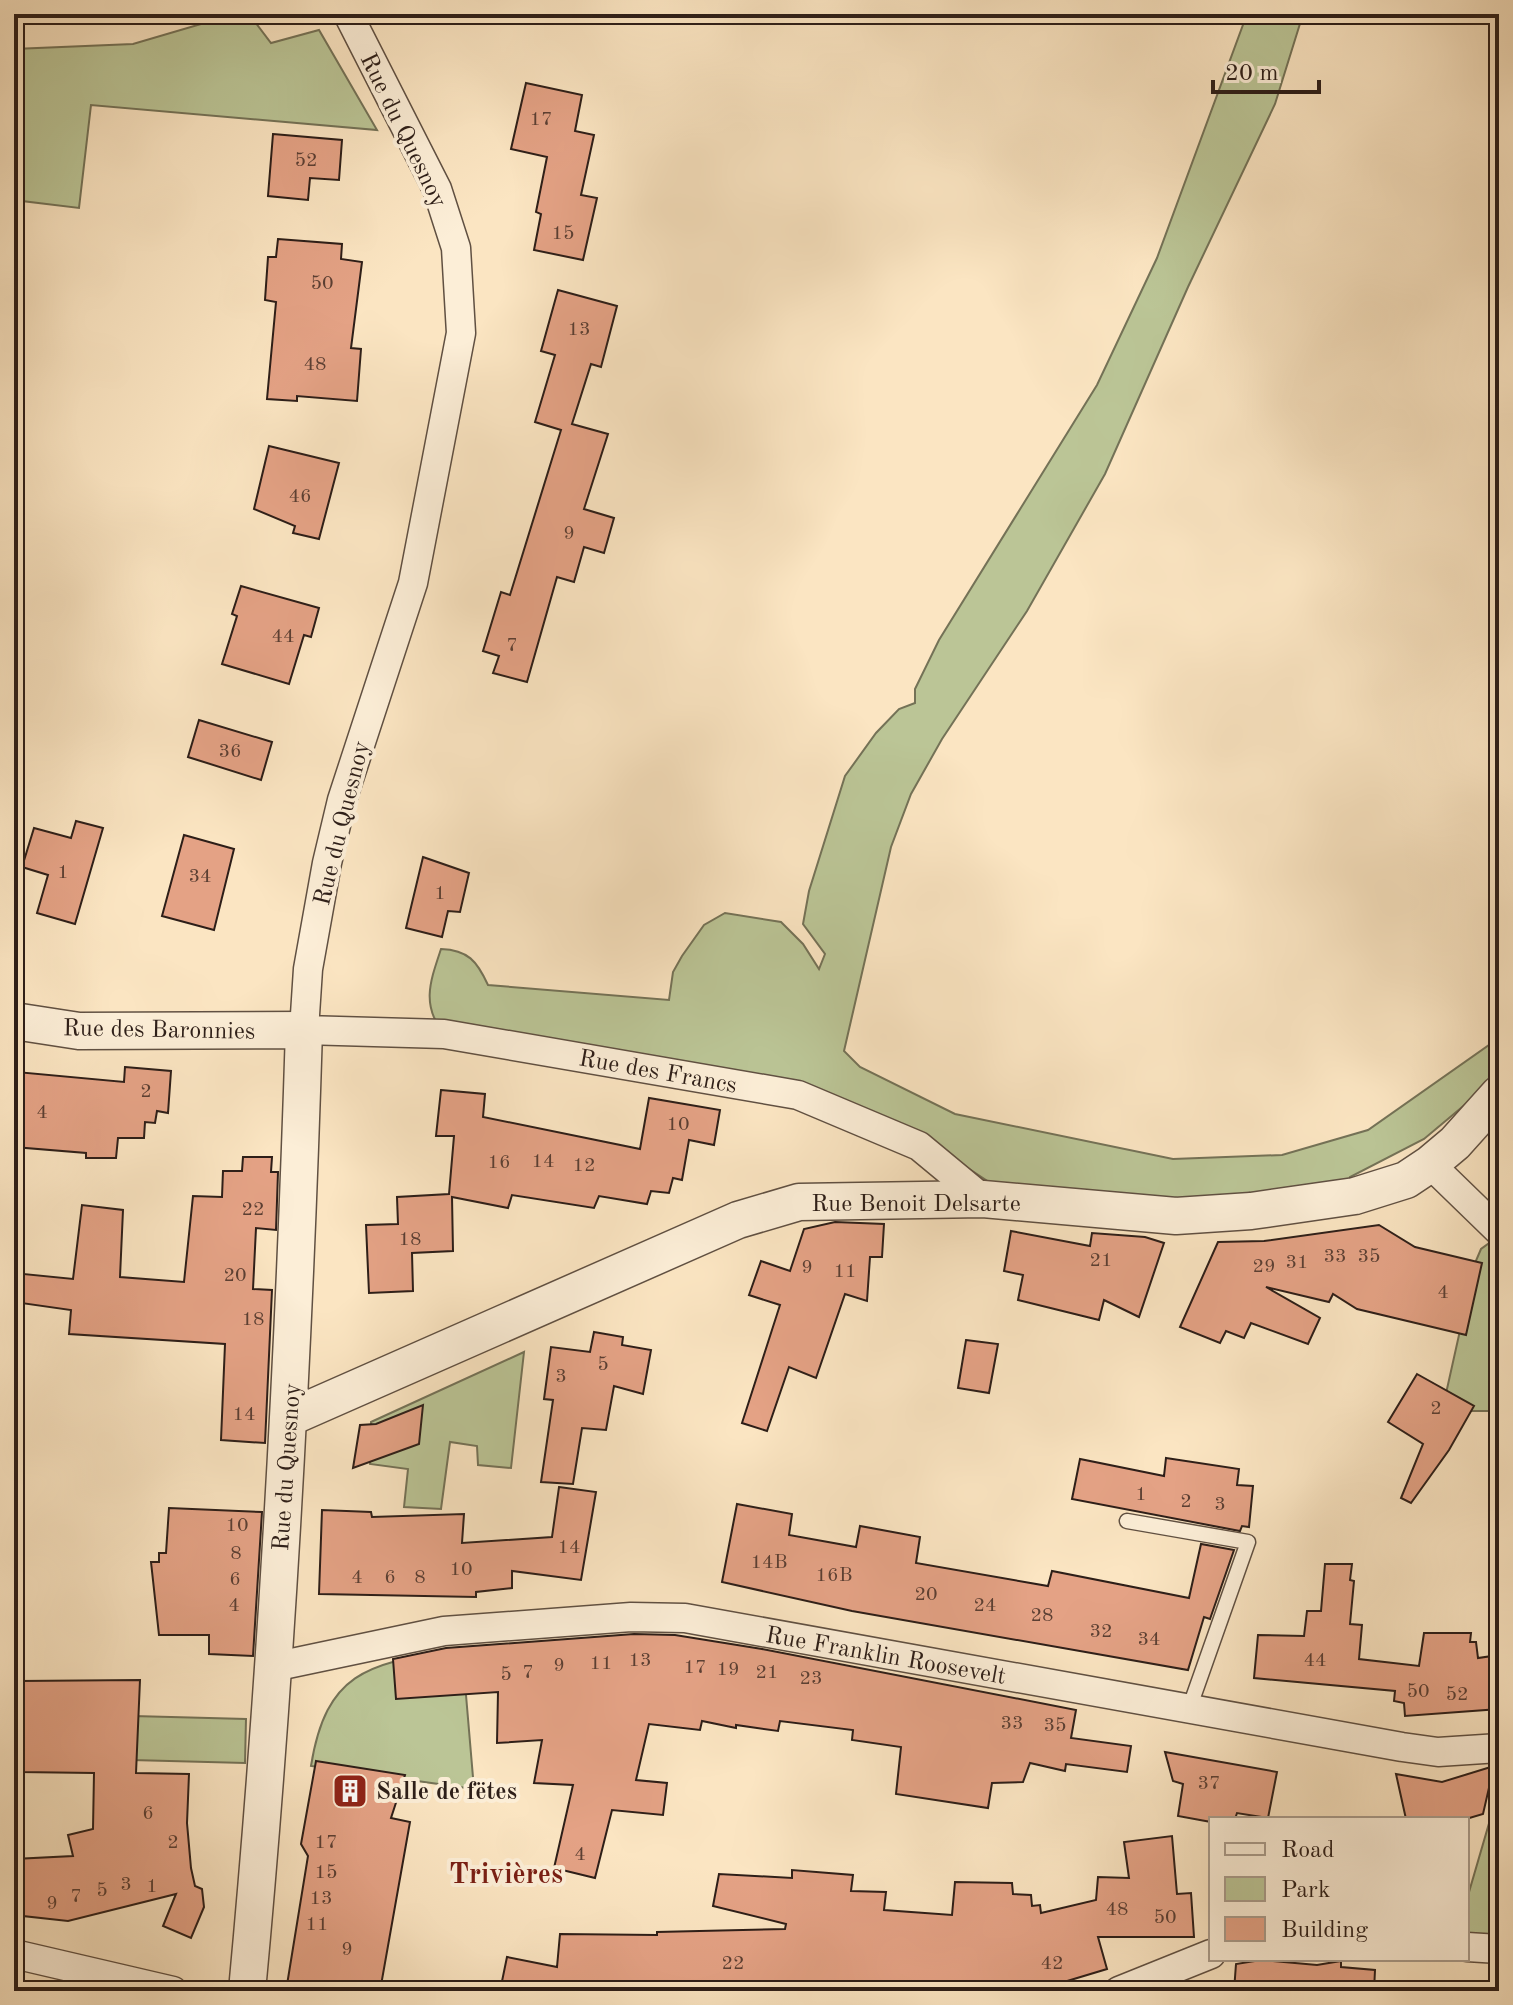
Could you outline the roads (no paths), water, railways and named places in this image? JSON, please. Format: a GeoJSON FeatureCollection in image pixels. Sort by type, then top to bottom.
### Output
{"type":"FeatureCollection","features":[{"type":"Feature","properties":{"kind":"street","name":"Rue du Quesnoy"},"geometry":{"type":"LineString","coordinates":[[247,1991],[291,1417],[308,969],[342,800],[413,583],[461,333],[456,248],[437,189],[348,14]]}},
{"type":"Feature","properties":{"kind":"street","name":"Rue des Baronnies"},"geometry":{"type":"LineString","coordinates":[[14,1021],[79,1031],[304,1030]]}},
{"type":"Feature","properties":{"kind":"street","name":"Rue des Francs"},"geometry":{"type":"LineString","coordinates":[[304,1030],[444,1034],[798,1095],[919,1146],[983,1199]]}},
{"type":"Feature","properties":{"kind":"street","name":"Rue Benoit Delsarte"},"geometry":{"type":"LineString","coordinates":[[291,1417],[738,1220],[799,1202],[983,1199],[1133,1214],[1219,1214],[1355,1196],[1406,1180],[1430,1164],[1455,1143],[1499,1094]]}},
{"type":"Feature","properties":{"kind":"street"},"geometry":{"type":"LineString","coordinates":[[1430,1164],[1499,1231]]}},
{"type":"Feature","properties":{"kind":"street","name":"Rue Franklin Roosevelt"},"geometry":{"type":"LineString","coordinates":[[273,1667],[444,1631],[631,1617],[685,1618],[1438,1752],[1499,1748]]}},
{"type":"Feature","properties":{"kind":"street"},"geometry":{"type":"LineString","coordinates":[[1469,1947],[1499,1949]]}},
{"type":"Feature","properties":{"kind":"street"},"geometry":{"type":"LineString","coordinates":[[14,1954],[173,1991]]}},
{"type":"Feature","properties":{"kind":"street"},"geometry":{"type":"LineString","coordinates":[[1119,1991],[1209,1955]]}},
{"type":"Feature","properties":{"kind":"lane"},"geometry":{"type":"LineString","coordinates":[[1127,1521],[1248,1542],[1189,1709]]}},
{"type":"Feature","properties":{"kind":"place","name":"Salle de fëtes"},"geometry":{"type":"Point","coordinates":[350,1791]}},
{"type":"Feature","properties":{"kind":"district","name":"Trivières"},"geometry":{"type":"Point","coordinates":[506,1873]}}]}
